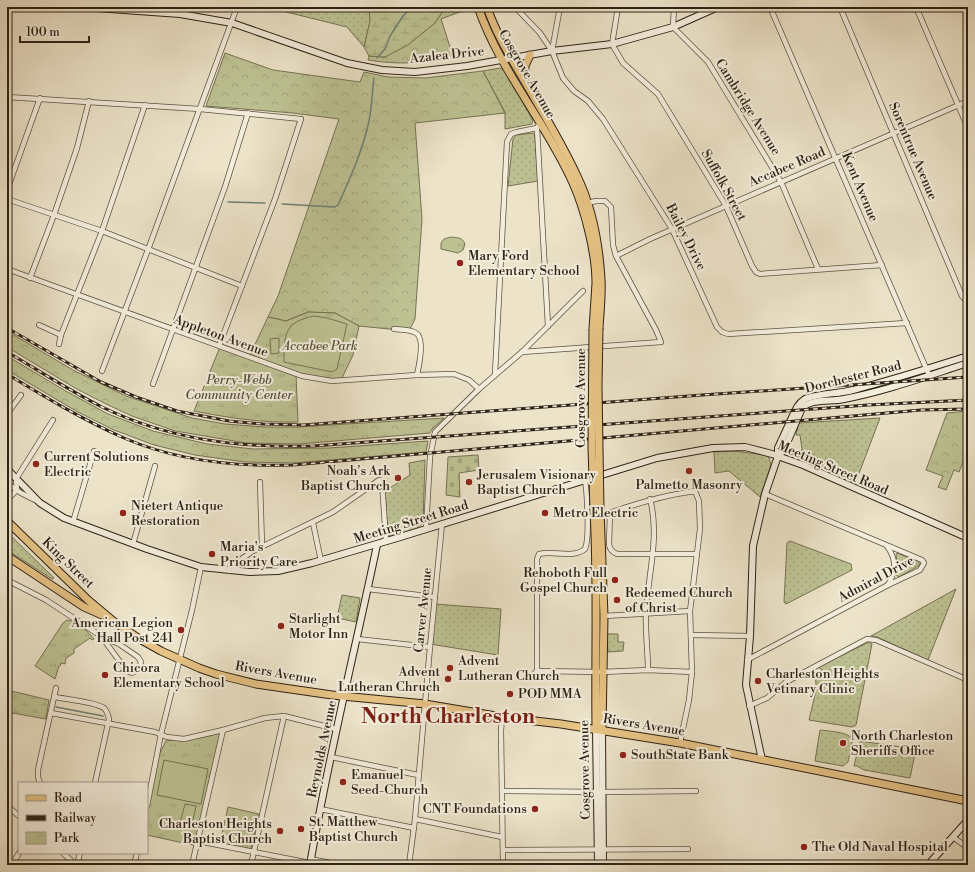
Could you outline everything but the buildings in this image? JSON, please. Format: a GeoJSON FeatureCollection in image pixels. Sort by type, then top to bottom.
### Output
{"type":"FeatureCollection","features":[{"type":"Feature","properties":{"kind":"main road","name":"Cosgrove Avenue"},"geometry":{"type":"LineString","coordinates":[[478,7],[502,60],[570,177],[584,212],[593,256],[596,282],[596,328],[592,447],[604,616],[599,672]]}},
{"type":"Feature","properties":{"kind":"main road","name":"Cosgrove Avenue"},"geometry":{"type":"LineString","coordinates":[[487,7],[501,40],[567,156],[588,203],[598,253],[601,280],[596,328]]}},
{"type":"Feature","properties":{"kind":"main road"},"geometry":{"type":"LineString","coordinates":[[524,81],[525,69],[530,55]]}},
{"type":"Feature","properties":{"kind":"main road","name":"Cosgrove Avenue"},"geometry":{"type":"LineString","coordinates":[[597,510],[599,730]]}},
{"type":"Feature","properties":{"kind":"main road","name":"King Street"},"geometry":{"type":"LineString","coordinates":[[7,521],[88,600],[113,621]]}},
{"type":"Feature","properties":{"kind":"main road"},"geometry":{"type":"LineString","coordinates":[[7,556],[84,607],[113,621]]}},
{"type":"Feature","properties":{"kind":"main road","name":"Rivers Avenue"},"geometry":{"type":"LineString","coordinates":[[113,621],[149,645],[180,660],[199,668],[256,684],[344,697],[425,704],[502,717],[680,743],[968,801]]}},
{"type":"Feature","properties":{"kind":"street","name":"Azalea Drive"},"geometry":{"type":"LineString","coordinates":[[82,7],[180,14],[232,23],[347,62],[382,70],[414,72],[467,66],[552,51],[612,44],[673,27],[718,7]]}},
{"type":"Feature","properties":{"kind":"street"},"geometry":{"type":"LineString","coordinates":[[102,371],[237,7]]}},
{"type":"Feature","properties":{"kind":"street","name":"Bailey Drive"},"geometry":{"type":"LineString","coordinates":[[515,7],[540,33],[552,51],[563,78],[574,91],[588,101],[603,119],[672,229],[717,327],[722,332],[728,334],[907,323]]}},
{"type":"Feature","properties":{"kind":"street"},"geometry":{"type":"LineString","coordinates":[[552,51],[560,7]]}},
{"type":"Feature","properties":{"kind":"street"},"geometry":{"type":"LineString","coordinates":[[612,44],[618,7]]}},
{"type":"Feature","properties":{"kind":"street"},"geometry":{"type":"LineString","coordinates":[[673,27],[674,7]]}},
{"type":"Feature","properties":{"kind":"street","name":"Kent Avenue"},"geometry":{"type":"LineString","coordinates":[[770,7],[928,372]]}},
{"type":"Feature","properties":{"kind":"street","name":"Sorentrue Avenue"},"geometry":{"type":"LineString","coordinates":[[840,7],[962,296],[968,302]]}},
{"type":"Feature","properties":{"kind":"street"},"geometry":{"type":"LineString","coordinates":[[916,7],[968,128]]}},
{"type":"Feature","properties":{"kind":"street","name":"Cambridge Avenue"},"geometry":{"type":"LineString","coordinates":[[673,27],[708,62],[781,182],[818,270]]}},
{"type":"Feature","properties":{"kind":"street","name":"Suffolk Street"},"geometry":{"type":"LineString","coordinates":[[612,44],[623,63],[658,94],[726,206],[756,272],[760,274],[882,264]]}},
{"type":"Feature","properties":{"kind":"street"},"geometry":{"type":"LineString","coordinates":[[7,96],[200,109],[301,119],[275,199],[219,346]]}},
{"type":"Feature","properties":{"kind":"street"},"geometry":{"type":"LineString","coordinates":[[7,190],[40,98]]}},
{"type":"Feature","properties":{"kind":"street"},"geometry":{"type":"LineString","coordinates":[[30,278],[77,148],[89,101]]}},
{"type":"Feature","properties":{"kind":"street","name":"Accabee Road"},"geometry":{"type":"LineString","coordinates":[[616,256],[672,229],[968,101]]}},
{"type":"Feature","properties":{"kind":"street"},"geometry":{"type":"LineString","coordinates":[[59,344],[61,335],[102,231],[145,105]]}},
{"type":"Feature","properties":{"kind":"street"},"geometry":{"type":"LineString","coordinates":[[153,384],[225,187],[248,113]]}},
{"type":"Feature","properties":{"kind":"street"},"geometry":{"type":"LineString","coordinates":[[495,374],[507,142],[511,134],[539,126],[548,326]]}},
{"type":"Feature","properties":{"kind":"street"},"geometry":{"type":"LineString","coordinates":[[7,199],[102,231],[242,286]]}},
{"type":"Feature","properties":{"kind":"street"},"geometry":{"type":"LineString","coordinates":[[522,352],[661,342],[616,256],[613,246],[611,206],[605,201],[588,203]]}},
{"type":"Feature","properties":{"kind":"street","name":"Appleton Avenue"},"geometry":{"type":"LineString","coordinates":[[7,269],[78,294],[124,313],[302,376],[332,381],[454,374],[469,380],[479,389]]}},
{"type":"Feature","properties":{"kind":"street"},"geometry":{"type":"LineString","coordinates":[[426,529],[430,457],[435,432],[495,374],[522,352],[583,291]]}},
{"type":"Feature","properties":{"kind":"street"},"geometry":{"type":"LineString","coordinates":[[39,325],[61,335]]}},
{"type":"Feature","properties":{"kind":"street"},"geometry":{"type":"LineString","coordinates":[[394,329],[409,330],[417,334],[419,337],[421,343],[417,375]]}},
{"type":"Feature","properties":{"kind":"street","name":"Dorchester Road"},"geometry":{"type":"LineString","coordinates":[[762,760],[746,685],[750,636],[752,546],[765,494],[778,456],[784,450],[802,408],[807,404],[842,399],[890,387],[968,356]]}},
{"type":"Feature","properties":{"kind":"street","name":"Dorchester Road"},"geometry":{"type":"LineString","coordinates":[[928,372],[968,363]]}},
{"type":"Feature","properties":{"kind":"street"},"geometry":{"type":"LineString","coordinates":[[7,414],[21,395]]}},
{"type":"Feature","properties":{"kind":"street"},"geometry":{"type":"LineString","coordinates":[[7,500],[17,490],[16,479],[53,420]]}},
{"type":"Feature","properties":{"kind":"street","name":"Meeting Street Road"},"geometry":{"type":"LineString","coordinates":[[7,483],[64,518],[133,544],[201,567],[250,572],[278,570],[321,561],[657,458],[713,448],[746,448],[778,456],[803,465],[968,538]]}},
{"type":"Feature","properties":{"kind":"street"},"geometry":{"type":"LineString","coordinates":[[73,522],[94,451]]}},
{"type":"Feature","properties":{"kind":"street"},"geometry":{"type":"LineString","coordinates":[[133,544],[155,466]]}},
{"type":"Feature","properties":{"kind":"street","name":"Meeting Street Road"},"geometry":{"type":"LineString","coordinates":[[7,469],[40,503]]}},
{"type":"Feature","properties":{"kind":"street"},"geometry":{"type":"LineString","coordinates":[[230,570],[240,559],[262,545],[313,523],[334,512],[379,480],[382,481],[386,542]]}},
{"type":"Feature","properties":{"kind":"street"},"geometry":{"type":"LineString","coordinates":[[585,480],[587,516],[587,542],[585,549],[578,554],[545,552],[539,554],[537,559],[535,673],[648,670],[692,672]]}},
{"type":"Feature","properties":{"kind":"street"},"geometry":{"type":"LineString","coordinates":[[260,482],[262,545]]}},
{"type":"Feature","properties":{"kind":"street"},"geometry":{"type":"LineString","coordinates":[[680,743],[689,700],[692,672],[690,611],[700,529],[699,501],[695,491],[650,499],[612,512],[609,517],[609,547],[614,553],[696,554]]}},
{"type":"Feature","properties":{"kind":"street","name":"Admiral Drive"},"geometry":{"type":"LineString","coordinates":[[747,660],[888,585],[920,570],[924,563],[922,560],[765,494]]}},
{"type":"Feature","properties":{"kind":"street"},"geometry":{"type":"LineString","coordinates":[[648,670],[646,613],[654,528],[654,512],[650,499]]}},
{"type":"Feature","properties":{"kind":"street"},"geometry":{"type":"LineString","coordinates":[[313,523],[321,561]]}},
{"type":"Feature","properties":{"kind":"street","name":"Carver Avenue"},"geometry":{"type":"LineString","coordinates":[[409,864],[415,819],[442,524]]}},
{"type":"Feature","properties":{"kind":"street","name":"Reynolds Avenue"},"geometry":{"type":"LineString","coordinates":[[310,862],[332,757],[336,729],[377,544]]}},
{"type":"Feature","properties":{"kind":"street"},"geometry":{"type":"LineString","coordinates":[[887,546],[893,555],[894,568],[893,577],[888,585]]}},
{"type":"Feature","properties":{"kind":"street"},"geometry":{"type":"LineString","coordinates":[[148,801],[161,734],[192,610],[201,567]]}},
{"type":"Feature","properties":{"kind":"street"},"geometry":{"type":"LineString","coordinates":[[7,580],[46,600],[101,636],[119,644],[138,657],[141,664],[139,669],[132,672],[126,670],[101,636]]}},
{"type":"Feature","properties":{"kind":"street"},"geometry":{"type":"LineString","coordinates":[[368,589],[435,597]]}},
{"type":"Feature","properties":{"kind":"street"},"geometry":{"type":"LineString","coordinates":[[604,616],[690,611]]}},
{"type":"Feature","properties":{"kind":"street"},"geometry":{"type":"LineString","coordinates":[[691,635],[750,636]]}},
{"type":"Feature","properties":{"kind":"street"},"geometry":{"type":"LineString","coordinates":[[357,639],[430,647]]}},
{"type":"Feature","properties":{"kind":"street"},"geometry":{"type":"LineString","coordinates":[[750,706],[767,698],[786,682],[867,639],[876,640],[968,680]]}},
{"type":"Feature","properties":{"kind":"street"},"geometry":{"type":"LineString","coordinates":[[40,782],[38,770],[56,688]]}},
{"type":"Feature","properties":{"kind":"street"},"geometry":{"type":"LineString","coordinates":[[55,696],[100,706],[108,712],[109,719],[95,782]]}},
{"type":"Feature","properties":{"kind":"street"},"geometry":{"type":"LineString","coordinates":[[51,713],[181,739],[223,730],[265,718],[284,716],[336,729]]}},
{"type":"Feature","properties":{"kind":"street"},"geometry":{"type":"LineString","coordinates":[[251,865],[255,853],[284,716]]}},
{"type":"Feature","properties":{"kind":"street"},"geometry":{"type":"LineString","coordinates":[[502,717],[503,865]]}},
{"type":"Feature","properties":{"kind":"street"},"geometry":{"type":"LineString","coordinates":[[192,865],[223,730]]}},
{"type":"Feature","properties":{"kind":"street","name":"Cosgrove Avenue"},"geometry":{"type":"LineString","coordinates":[[599,730],[601,850],[603,865]]}},
{"type":"Feature","properties":{"kind":"street"},"geometry":{"type":"LineString","coordinates":[[332,757],[418,775]]}},
{"type":"Feature","properties":{"kind":"street"},"geometry":{"type":"LineString","coordinates":[[502,791],[696,791]]}},
{"type":"Feature","properties":{"kind":"street"},"geometry":{"type":"LineString","coordinates":[[7,806],[18,815]]}},
{"type":"Feature","properties":{"kind":"street"},"geometry":{"type":"LineString","coordinates":[[320,809],[414,828]]}},
{"type":"Feature","properties":{"kind":"street"},"geometry":{"type":"LineString","coordinates":[[415,819],[502,837]]}},
{"type":"Feature","properties":{"kind":"street"},"geometry":{"type":"LineString","coordinates":[[928,865],[968,820]]}},
{"type":"Feature","properties":{"kind":"street"},"geometry":{"type":"LineString","coordinates":[[953,837],[968,848]]}},
{"type":"Feature","properties":{"kind":"street"},"geometry":{"type":"LineString","coordinates":[[198,841],[255,853],[310,862],[341,865]]}},
{"type":"Feature","properties":{"kind":"street"},"geometry":{"type":"LineString","coordinates":[[503,850],[688,849]]}},
{"type":"Feature","properties":{"kind":"street","name":"Cosgrove Avenue"},"geometry":{"type":"LineString","coordinates":[[598,865],[601,850]]}},
{"type":"Feature","properties":{"kind":"street"},"geometry":{"type":"LineString","coordinates":[[12,865],[18,854]]}},
{"type":"Feature","properties":{"kind":"street"},"geometry":{"type":"LineString","coordinates":[[64,854],[77,865],[80,854]]}},
{"type":"Feature","properties":{"kind":"street"},"geometry":{"type":"LineString","coordinates":[[134,865],[137,854]]}},
{"type":"Feature","properties":{"kind":"street"},"geometry":{"type":"LineString","coordinates":[[409,864],[421,865]]}},
{"type":"Feature","properties":{"kind":"green space"},"geometry":{"type":"Polygon","coordinates":[[[266,7],[369,7],[370,21],[364,47],[347,27],[266,7]]]}},
{"type":"Feature","properties":{"kind":"green space"},"geometry":{"type":"Polygon","coordinates":[[[369,7],[446,7],[434,24],[408,45],[385,57],[369,56],[364,47],[370,21],[369,7]]]}},
{"type":"Feature","properties":{"kind":"green space"},"geometry":{"type":"Polygon","coordinates":[[[446,7],[473,7],[441,19],[454,59],[411,63],[390,63],[368,60],[369,56],[385,57],[434,24],[446,7]]]}},
{"type":"Feature","properties":{"kind":"green space"},"geometry":{"type":"Polygon","coordinates":[[[225,53],[273,70],[360,82],[364,72],[388,77],[425,78],[483,71],[505,113],[415,123],[422,219],[415,319],[409,331],[359,326],[335,313],[308,312],[286,321],[268,317],[278,296],[339,119],[293,113],[206,106],[225,53]]]}},
{"type":"Feature","properties":{"kind":"green space"},"geometry":{"type":"Polygon","coordinates":[[[500,68],[504,69],[532,119],[532,124],[505,129],[505,112],[483,71],[500,68]]]}},
{"type":"Feature","properties":{"kind":"green space"},"geometry":{"type":"Polygon","coordinates":[[[533,133],[535,136],[538,181],[508,186],[513,139],[516,135],[533,133]]]}},
{"type":"Feature","properties":{"kind":"green space"},"geometry":{"type":"Polygon","coordinates":[[[451,237],[460,238],[463,240],[465,244],[463,250],[458,253],[441,249],[441,243],[444,239],[451,237]]]}},
{"type":"Feature","properties":{"kind":"green space"},"geometry":{"type":"Polygon","coordinates":[[[308,312],[335,313],[359,326],[353,355],[341,380],[296,374],[298,422],[246,420],[194,411],[220,347],[249,357],[268,317],[286,321],[308,312]]]}},
{"type":"Feature","properties":{"kind":"green space","name":"Accabee Park"},"geometry":{"type":"Polygon","coordinates":[[[314,316],[347,324],[337,369],[332,372],[284,362],[284,344],[291,326],[297,322],[314,316]]]}},
{"type":"Feature","properties":{"kind":"green space"},"geometry":{"type":"Polygon","coordinates":[[[7,331],[73,370],[126,396],[192,418],[225,424],[265,427],[298,427],[444,418],[432,429],[430,433],[299,444],[246,443],[175,431],[132,416],[75,388],[7,347],[7,331]]]}},
{"type":"Feature","properties":{"kind":"green space"},"geometry":{"type":"Polygon","coordinates":[[[279,338],[279,353],[271,354],[270,339],[279,338]]]}},
{"type":"Feature","properties":{"kind":"green space"},"geometry":{"type":"Polygon","coordinates":[[[7,356],[108,414],[153,431],[207,444],[253,449],[329,448],[428,441],[426,452],[293,463],[245,462],[195,455],[154,445],[114,430],[76,411],[7,370],[7,356]]]}},
{"type":"Feature","properties":{"kind":"green space"},"geometry":{"type":"Polygon","coordinates":[[[968,411],[968,450],[959,472],[954,470],[946,490],[938,487],[943,476],[926,470],[947,413],[968,411]]]}},
{"type":"Feature","properties":{"kind":"green space"},"geometry":{"type":"Polygon","coordinates":[[[880,418],[858,476],[853,482],[797,458],[800,456],[802,449],[800,435],[796,435],[799,423],[880,418]]]}},
{"type":"Feature","properties":{"kind":"green space"},"geometry":{"type":"Polygon","coordinates":[[[734,451],[766,455],[769,458],[771,465],[760,497],[729,471],[715,473],[714,452],[734,451]]]}},
{"type":"Feature","properties":{"kind":"green space"},"geometry":{"type":"Polygon","coordinates":[[[478,455],[479,470],[459,473],[460,497],[446,495],[448,457],[478,455]]]}},
{"type":"Feature","properties":{"kind":"green space"},"geometry":{"type":"Polygon","coordinates":[[[425,460],[423,523],[415,530],[390,536],[388,535],[385,491],[410,475],[409,463],[425,460]]]}},
{"type":"Feature","properties":{"kind":"green space"},"geometry":{"type":"Polygon","coordinates":[[[7,532],[54,578],[52,579],[7,550],[7,532]]]}},
{"type":"Feature","properties":{"kind":"green space"},"geometry":{"type":"Polygon","coordinates":[[[790,541],[851,564],[852,570],[786,604],[784,602],[787,543],[790,541]]]}},
{"type":"Feature","properties":{"kind":"green space"},"geometry":{"type":"Polygon","coordinates":[[[897,553],[918,561],[920,565],[899,577],[896,575],[898,567],[897,553]]]}},
{"type":"Feature","properties":{"kind":"green space"},"geometry":{"type":"Polygon","coordinates":[[[956,589],[928,660],[877,637],[871,636],[956,589]]]}},
{"type":"Feature","properties":{"kind":"green space"},"geometry":{"type":"Polygon","coordinates":[[[342,595],[360,598],[356,622],[337,618],[342,595]]]}},
{"type":"Feature","properties":{"kind":"green space"},"geometry":{"type":"Polygon","coordinates":[[[435,604],[501,609],[498,655],[430,644],[435,604]]]}},
{"type":"Feature","properties":{"kind":"green space"},"geometry":{"type":"Polygon","coordinates":[[[67,620],[78,624],[94,639],[92,640],[90,638],[74,649],[74,653],[66,658],[65,664],[61,663],[59,666],[55,679],[35,666],[63,623],[67,620]]]}},
{"type":"Feature","properties":{"kind":"green space"},"geometry":{"type":"Polygon","coordinates":[[[607,634],[618,634],[618,642],[624,642],[623,651],[608,652],[607,634]]]}},
{"type":"Feature","properties":{"kind":"green space"},"geometry":{"type":"Polygon","coordinates":[[[869,642],[872,644],[856,725],[852,727],[809,720],[816,690],[816,679],[814,672],[819,674],[822,670],[818,667],[869,642]]]}},
{"type":"Feature","properties":{"kind":"green space"},"geometry":{"type":"Polygon","coordinates":[[[7,690],[49,700],[46,719],[7,712],[7,690]]]}},
{"type":"Feature","properties":{"kind":"green space"},"geometry":{"type":"Polygon","coordinates":[[[223,730],[197,846],[148,835],[148,802],[157,759],[166,741],[223,730]]]}},
{"type":"Feature","properties":{"kind":"green space"},"geometry":{"type":"Polygon","coordinates":[[[820,730],[839,732],[851,737],[852,745],[848,762],[843,766],[815,761],[820,730]]]}},
{"type":"Feature","properties":{"kind":"green space"},"geometry":{"type":"Polygon","coordinates":[[[860,741],[916,749],[910,778],[864,770],[854,766],[860,741]]]}},
{"type":"Feature","properties":{"kind":"green space"},"geometry":{"type":"Polygon","coordinates":[[[164,760],[208,769],[201,804],[157,795],[164,760]]]}},
{"type":"Feature","properties":{"kind":"green space"},"geometry":{"type":"Polygon","coordinates":[[[185,804],[196,806],[191,829],[179,826],[185,804]]]}},
{"type":"Feature","properties":{"kind":"green space"},"geometry":{"type":"Polygon","coordinates":[[[228,807],[259,814],[251,849],[220,843],[228,807]]]}},
{"type":"Feature","properties":{"kind":"waterway"},"geometry":{"type":"LineString","coordinates":[[377,58],[385,49],[390,36],[403,16],[412,7]]}},
{"type":"Feature","properties":{"kind":"waterway"},"geometry":{"type":"LineString","coordinates":[[282,204],[335,207],[338,205],[356,164],[363,143],[371,110],[374,78]]}},
{"type":"Feature","properties":{"kind":"waterway"},"geometry":{"type":"LineString","coordinates":[[228,202],[265,203]]}},
{"type":"Feature","properties":{"kind":"waterway"},"geometry":{"type":"LineString","coordinates":[[56,707],[103,716]]}},
{"type":"Feature","properties":{"kind":"railway"},"geometry":{"type":"LineString","coordinates":[[7,328],[101,382],[136,397],[177,411],[229,421],[263,424],[303,425],[968,377]]}},
{"type":"Feature","properties":{"kind":"railway"},"geometry":{"type":"LineString","coordinates":[[7,352],[90,401],[128,418],[153,427],[205,440],[258,445],[313,446],[868,405],[968,400]]}},
{"type":"Feature","properties":{"kind":"railway"},"geometry":{"type":"LineString","coordinates":[[7,374],[79,416],[144,446],[207,461],[250,465],[293,465],[921,410],[968,409]]}},
{"type":"Feature","properties":{"kind":"place","name":"Mary Ford Elementary School"},"geometry":{"type":"Point","coordinates":[460,263]}},
{"type":"Feature","properties":{"kind":"place","name":"Current Solutions Electric"},"geometry":{"type":"Point","coordinates":[36,464]}},
{"type":"Feature","properties":{"kind":"place","name":"Palmetto Masonry"},"geometry":{"type":"Point","coordinates":[689,471]}},
{"type":"Feature","properties":{"kind":"place","name":"Noah's Ark Baptist Church"},"geometry":{"type":"Point","coordinates":[398,478]}},
{"type":"Feature","properties":{"kind":"place","name":"Jerusalem Visionary Baptist Church"},"geometry":{"type":"Point","coordinates":[469,482]}},
{"type":"Feature","properties":{"kind":"place","name":"Nietert Antique Restoration"},"geometry":{"type":"Point","coordinates":[123,513]}},
{"type":"Feature","properties":{"kind":"place","name":"Metro Electric"},"geometry":{"type":"Point","coordinates":[545,513]}},
{"type":"Feature","properties":{"kind":"place","name":"Maria's Priority Care"},"geometry":{"type":"Point","coordinates":[212,554]}},
{"type":"Feature","properties":{"kind":"place","name":"Rehoboth Full Gospel Church"},"geometry":{"type":"Point","coordinates":[615,580]}},
{"type":"Feature","properties":{"kind":"place","name":"Redeemed Church of Christ"},"geometry":{"type":"Point","coordinates":[617,600]}},
{"type":"Feature","properties":{"kind":"place","name":"Starlight Motor Inn"},"geometry":{"type":"Point","coordinates":[281,626]}},
{"type":"Feature","properties":{"kind":"place","name":"American Legion Hall Post 241"},"geometry":{"type":"Point","coordinates":[181,630]}},
{"type":"Feature","properties":{"kind":"place","name":"Advent Lutheran Church"},"geometry":{"type":"Point","coordinates":[450,668]}},
{"type":"Feature","properties":{"kind":"place","name":"Chicora Elementary School"},"geometry":{"type":"Point","coordinates":[105,675]}},
{"type":"Feature","properties":{"kind":"place","name":"Advent Lutheran Chruch"},"geometry":{"type":"Point","coordinates":[448,679]}},
{"type":"Feature","properties":{"kind":"place","name":"Charleston Heights Vetinary Clinic"},"geometry":{"type":"Point","coordinates":[758,681]}},
{"type":"Feature","properties":{"kind":"place","name":"POD MMA"},"geometry":{"type":"Point","coordinates":[510,694]}},
{"type":"Feature","properties":{"kind":"place","name":"North Charleston Sheriffs Office"},"geometry":{"type":"Point","coordinates":[843,743]}},
{"type":"Feature","properties":{"kind":"place","name":"SouthState Bank"},"geometry":{"type":"Point","coordinates":[623,755]}},
{"type":"Feature","properties":{"kind":"place","name":"Emanuel Seed-Church"},"geometry":{"type":"Point","coordinates":[343,782]}},
{"type":"Feature","properties":{"kind":"place","name":"CNT Foundations"},"geometry":{"type":"Point","coordinates":[535,809]}},
{"type":"Feature","properties":{"kind":"place","name":"St. Matthew Baptist Church"},"geometry":{"type":"Point","coordinates":[301,829]}},
{"type":"Feature","properties":{"kind":"place","name":"Charleston Heights Baptist Church"},"geometry":{"type":"Point","coordinates":[280,831]}},
{"type":"Feature","properties":{"kind":"place","name":"The Old Naval Hospital"},"geometry":{"type":"Point","coordinates":[804,847]}},
{"type":"Feature","properties":{"kind":"district","name":"North Charleston"},"geometry":{"type":"Point","coordinates":[448,717]}},
{"type":"Feature","properties":{"kind":"park label","name":"Perry-Webb Community Center"},"geometry":{"type":"Point","coordinates":[239,388]}}]}
